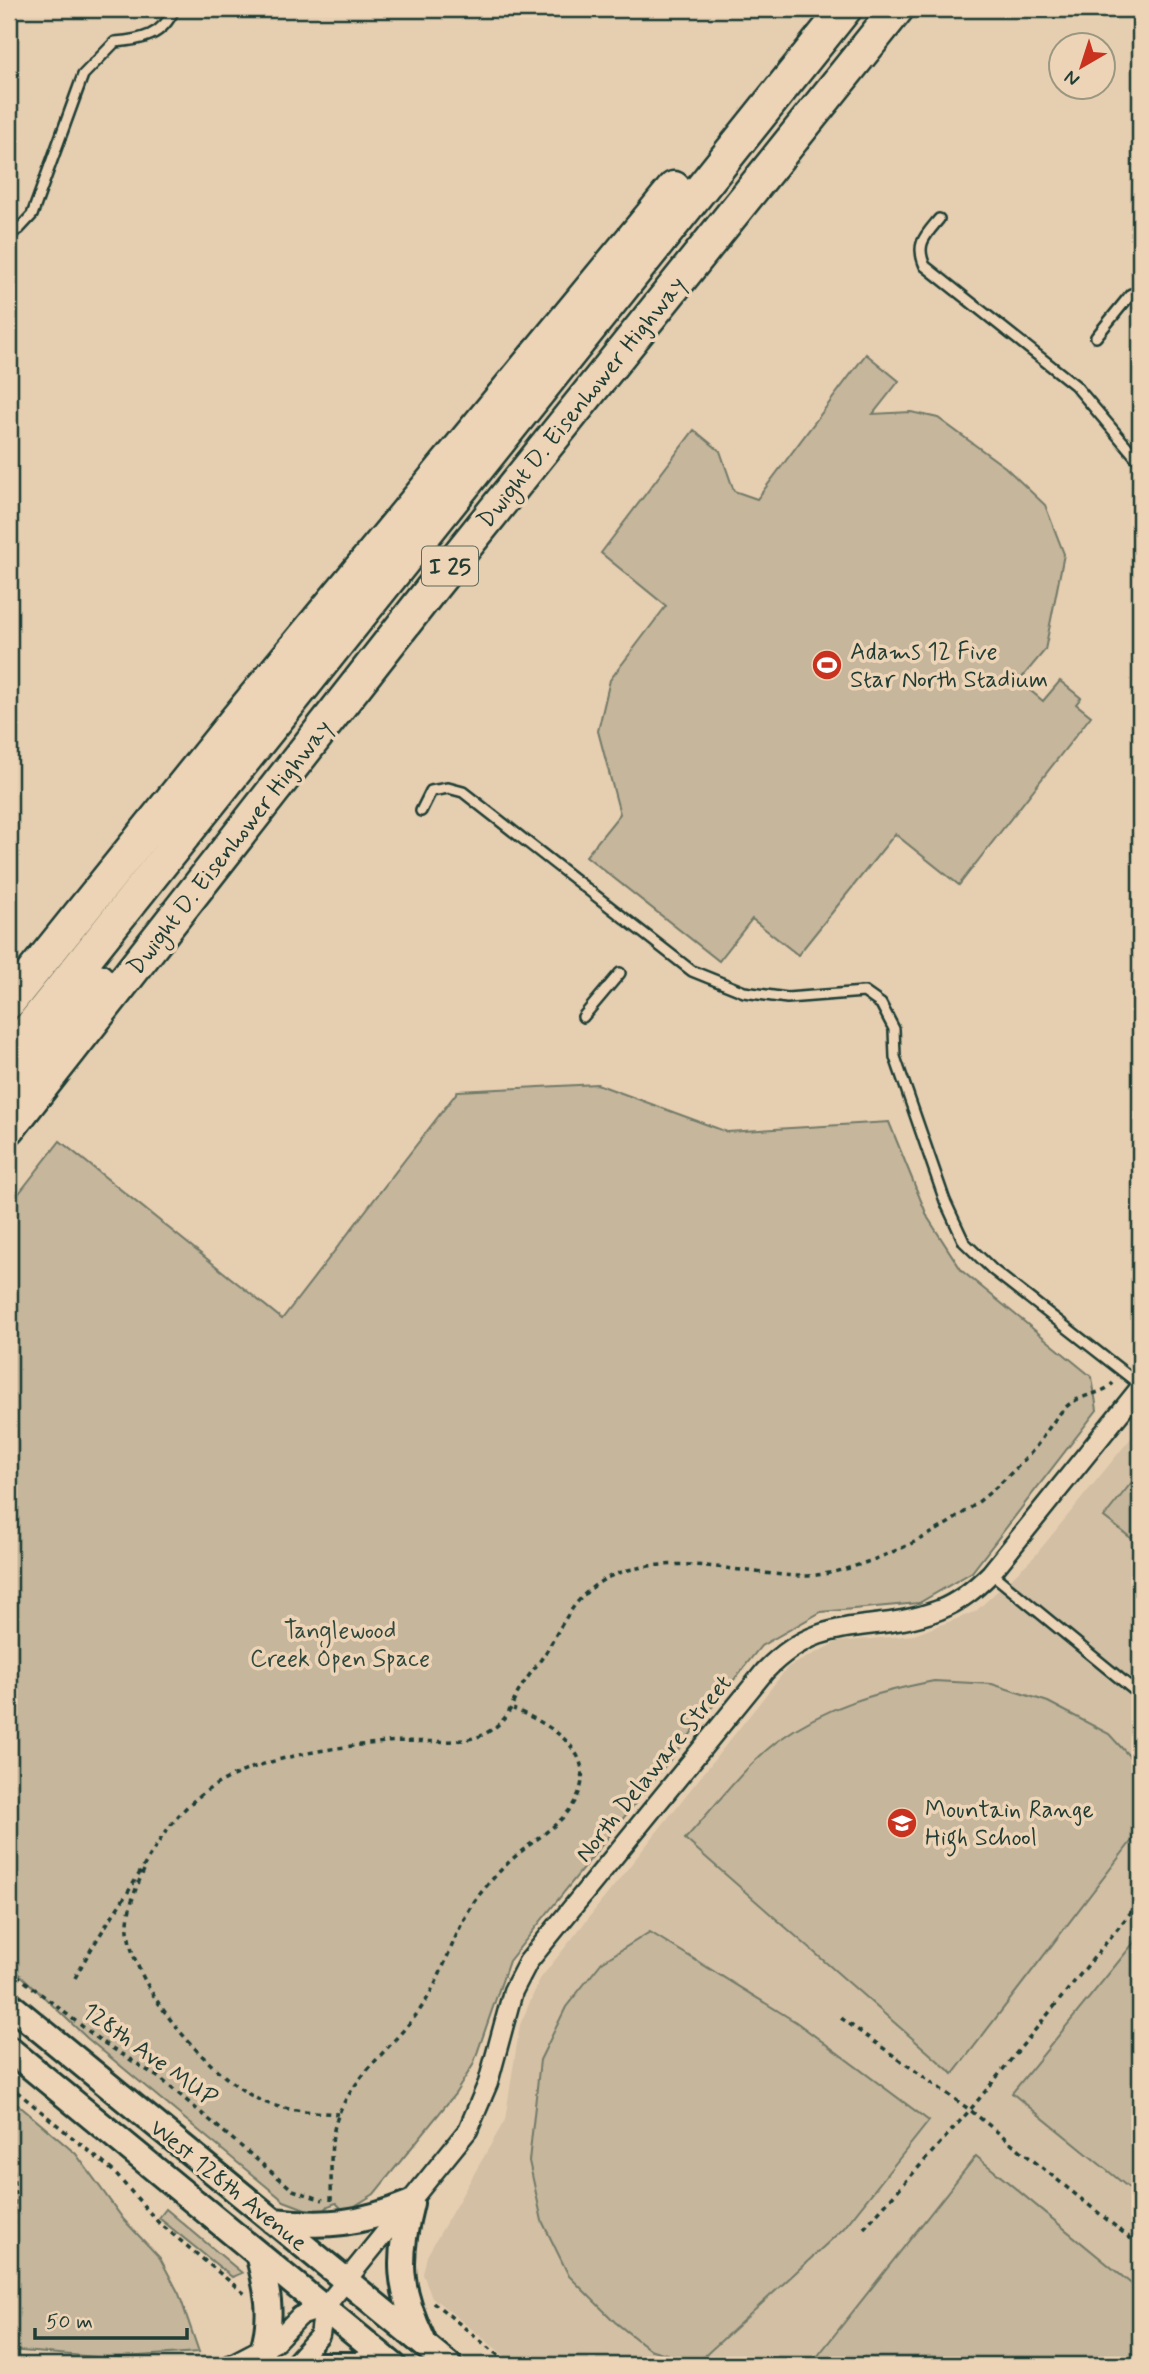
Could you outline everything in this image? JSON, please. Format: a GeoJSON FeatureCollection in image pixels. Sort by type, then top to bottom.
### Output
{"type":"FeatureCollection","features":[{"type":"Feature","properties":{"kind":"highway","name":"I 25"},"geometry":{"type":"LineString","coordinates":[[9,1002],[234,722],[822,9]]}},
{"type":"Feature","properties":{"kind":"highway"},"geometry":{"type":"LineString","coordinates":[[9,1054],[845,9]]}},
{"type":"Feature","properties":{"kind":"highway"},"geometry":{"type":"LineString","coordinates":[[9,1091],[874,9]]}},
{"type":"Feature","properties":{"kind":"highway","name":"Dwight D. Eisenhower Highway"},"geometry":{"type":"LineString","coordinates":[[9,1128],[433,587],[897,9]]}},
{"type":"Feature","properties":{"kind":"main road","name":"West 128th Avenue"},"geometry":{"type":"LineString","coordinates":[[9,2004],[449,2365]]}},
{"type":"Feature","properties":{"kind":"main road","name":"West 128th Avenue"},"geometry":{"type":"LineString","coordinates":[[9,2049],[393,2365]]}},
{"type":"Feature","properties":{"kind":"main road"},"geometry":{"type":"LineString","coordinates":[[273,2221],[312,2225],[346,2224],[377,2217],[411,2203]]}},
{"type":"Feature","properties":{"kind":"main road"},"geometry":{"type":"LineString","coordinates":[[411,2203],[402,2238],[401,2271],[406,2302],[426,2346]]}},
{"type":"Feature","properties":{"kind":"main road"},"geometry":{"type":"LineString","coordinates":[[258,2254],[270,2307],[270,2326],[263,2349]]}},
{"type":"Feature","properties":{"kind":"main road"},"geometry":{"type":"LineString","coordinates":[[317,2365],[360,2365]]}},
{"type":"Feature","properties":{"kind":"street","name":"North Delaware Street"},"geometry":{"type":"LineString","coordinates":[[293,2365],[320,2336],[324,2308],[460,2143],[476,2114],[488,2083],[513,1990],[528,1962],[765,1671],[808,1637],[837,1627],[906,1618],[940,1609],[966,1595],[991,1573],[1140,1387]]}},
{"type":"Feature","properties":{"kind":"street","name":"North Delaware Street"},"geometry":{"type":"LineString","coordinates":[[230,2365],[263,2349],[300,2316],[324,2308]]}},
{"type":"Feature","properties":{"kind":"lane"},"geometry":{"type":"LineString","coordinates":[[9,234],[19,229],[32,215],[83,75],[115,42],[145,39],[168,22],[174,9]]}},
{"type":"Feature","properties":{"kind":"lane"},"geometry":{"type":"LineString","coordinates":[[939,219],[921,240],[919,253],[925,266],[1075,385],[1140,462]]}},
{"type":"Feature","properties":{"kind":"lane"},"geometry":{"type":"LineString","coordinates":[[1096,337],[1131,294]]}},
{"type":"Feature","properties":{"kind":"lane"},"geometry":{"type":"LineString","coordinates":[[421,811],[431,791],[447,788],[463,792],[692,971],[744,992],[787,998],[864,992],[881,1004],[894,1029],[895,1057],[945,1201],[964,1242],[993,1270],[1140,1387]]}},
{"type":"Feature","properties":{"kind":"lane"},"geometry":{"type":"LineString","coordinates":[[583,1017],[620,973]]}},
{"type":"Feature","properties":{"kind":"lane"},"geometry":{"type":"LineString","coordinates":[[991,1573],[1140,1695]]}},
{"type":"Feature","properties":{"kind":"path"},"geometry":{"type":"LineString","coordinates":[[1137,1355],[1135,1320],[1140,1285]]}},
{"type":"Feature","properties":{"kind":"path"},"geometry":{"type":"LineString","coordinates":[[75,1978],[147,1861],[170,1827],[192,1802],[248,1771],[298,1755],[347,1747],[480,1737],[513,1709],[519,1690],[546,1652],[565,1616],[587,1590],[615,1575],[647,1566],[689,1565],[801,1577],[848,1569],[910,1547],[954,1522],[1000,1485],[1031,1453],[1064,1408],[1077,1398],[1108,1388]]}},
{"type":"Feature","properties":{"kind":"path"},"geometry":{"type":"LineString","coordinates":[[333,2209],[333,2136],[338,2114],[357,2085],[420,2011],[444,1971],[468,1911],[483,1890],[516,1855],[556,1825],[574,1804],[582,1784],[581,1763],[554,1730],[513,1709]]}},
{"type":"Feature","properties":{"kind":"path"},"geometry":{"type":"LineString","coordinates":[[147,1861],[129,1906],[128,1933],[143,1980],[174,2022],[233,2086],[267,2103],[338,2114]]}},
{"type":"Feature","properties":{"kind":"path"},"geometry":{"type":"LineString","coordinates":[[864,2228],[970,2110],[1140,1901]]}},
{"type":"Feature","properties":{"kind":"path","name":"128th Ave MUP"},"geometry":{"type":"LineString","coordinates":[[9,1969],[110,2048],[161,2079],[293,2190],[331,2203]]}},
{"type":"Feature","properties":{"kind":"path"},"geometry":{"type":"LineString","coordinates":[[841,2018],[970,2110],[1140,2246]]}},
{"type":"Feature","properties":{"kind":"path"},"geometry":{"type":"LineString","coordinates":[[9,2085],[113,2171],[158,2222],[250,2302]]}},
{"type":"Feature","properties":{"kind":"path"},"geometry":{"type":"LineString","coordinates":[[9,2336],[15,2196],[12,2155]]}},
{"type":"Feature","properties":{"kind":"path"},"geometry":{"type":"LineString","coordinates":[[429,2299],[510,2365]]}},
{"type":"Feature","properties":{"kind":"shaded area","name":"Mountain Range High School"},"geometry":{"type":"Polygon","coordinates":[[[1140,1427],[1140,2365],[516,2365],[432,2297],[423,2274],[427,2256],[505,2120],[520,2025],[540,1979],[788,1667],[837,1642],[914,1635],[975,1612],[1034,1557],[1140,1427]]]}},
{"type":"Feature","properties":{"kind":"green space","name":"Adams 12 Five Star North Stadium"},"geometry":{"type":"Polygon","coordinates":[[[866,354],[899,381],[873,414],[911,412],[938,418],[1005,467],[1045,505],[1064,554],[1045,650],[1019,681],[1043,701],[1060,681],[1081,698],[1076,704],[1091,716],[959,885],[895,834],[798,955],[752,919],[719,961],[586,856],[620,814],[598,731],[610,680],[666,606],[601,553],[694,430],[720,451],[734,491],[757,499],[866,354]]]}},
{"type":"Feature","properties":{"kind":"green space","name":"Tanglewood Creek Open Space"},"geometry":{"type":"Polygon","coordinates":[[[597,1084],[727,1132],[889,1122],[928,1218],[962,1271],[1092,1377],[1097,1410],[972,1572],[919,1603],[821,1612],[761,1646],[509,1961],[473,2065],[455,2094],[374,2194],[345,2212],[336,2203],[328,2206],[321,2215],[284,2201],[87,2038],[9,1964],[9,1206],[60,1141],[282,1319],[458,1091],[597,1084]]]}},
{"type":"Feature","properties":{"kind":"green space"},"geometry":{"type":"Polygon","coordinates":[[[1140,1472],[1140,1527],[1131,1538],[1104,1517],[1140,1472]]]}},
{"type":"Feature","properties":{"kind":"green space"},"geometry":{"type":"Polygon","coordinates":[[[934,1681],[992,1684],[1048,1702],[1109,1734],[1140,1768],[1140,1830],[953,2074],[685,1839],[766,1750],[797,1728],[853,1702],[934,1681]]]}},
{"type":"Feature","properties":{"kind":"green space"},"geometry":{"type":"Polygon","coordinates":[[[650,1932],[796,2022],[929,2121],[844,2228],[697,2363],[649,2349],[615,2322],[569,2276],[542,2221],[529,2161],[540,2060],[566,2007],[602,1962],[650,1932]]]}},
{"type":"Feature","properties":{"kind":"green space"},"geometry":{"type":"Polygon","coordinates":[[[1140,1935],[1140,2197],[1012,2093],[1140,1935]]]}},
{"type":"Feature","properties":{"kind":"green space"},"geometry":{"type":"Polygon","coordinates":[[[9,2097],[76,2154],[124,2220],[160,2258],[179,2294],[199,2352],[109,2358],[9,2350],[9,2097]]]}},
{"type":"Feature","properties":{"kind":"green space"},"geometry":{"type":"Polygon","coordinates":[[[976,2156],[1140,2291],[1140,2351],[1124,2365],[828,2365],[817,2357],[976,2156]]]}},
{"type":"Feature","properties":{"kind":"green space"},"geometry":{"type":"Polygon","coordinates":[[[166,2209],[242,2273],[232,2277],[159,2218],[166,2209]]]}},
{"type":"Feature","properties":{"kind":"place","name":"Adams 12 Five Star North Stadium"},"geometry":{"type":"Point","coordinates":[827,665]}},
{"type":"Feature","properties":{"kind":"place","name":"Mountain Range High School"},"geometry":{"type":"Point","coordinates":[902,1823]}}]}
